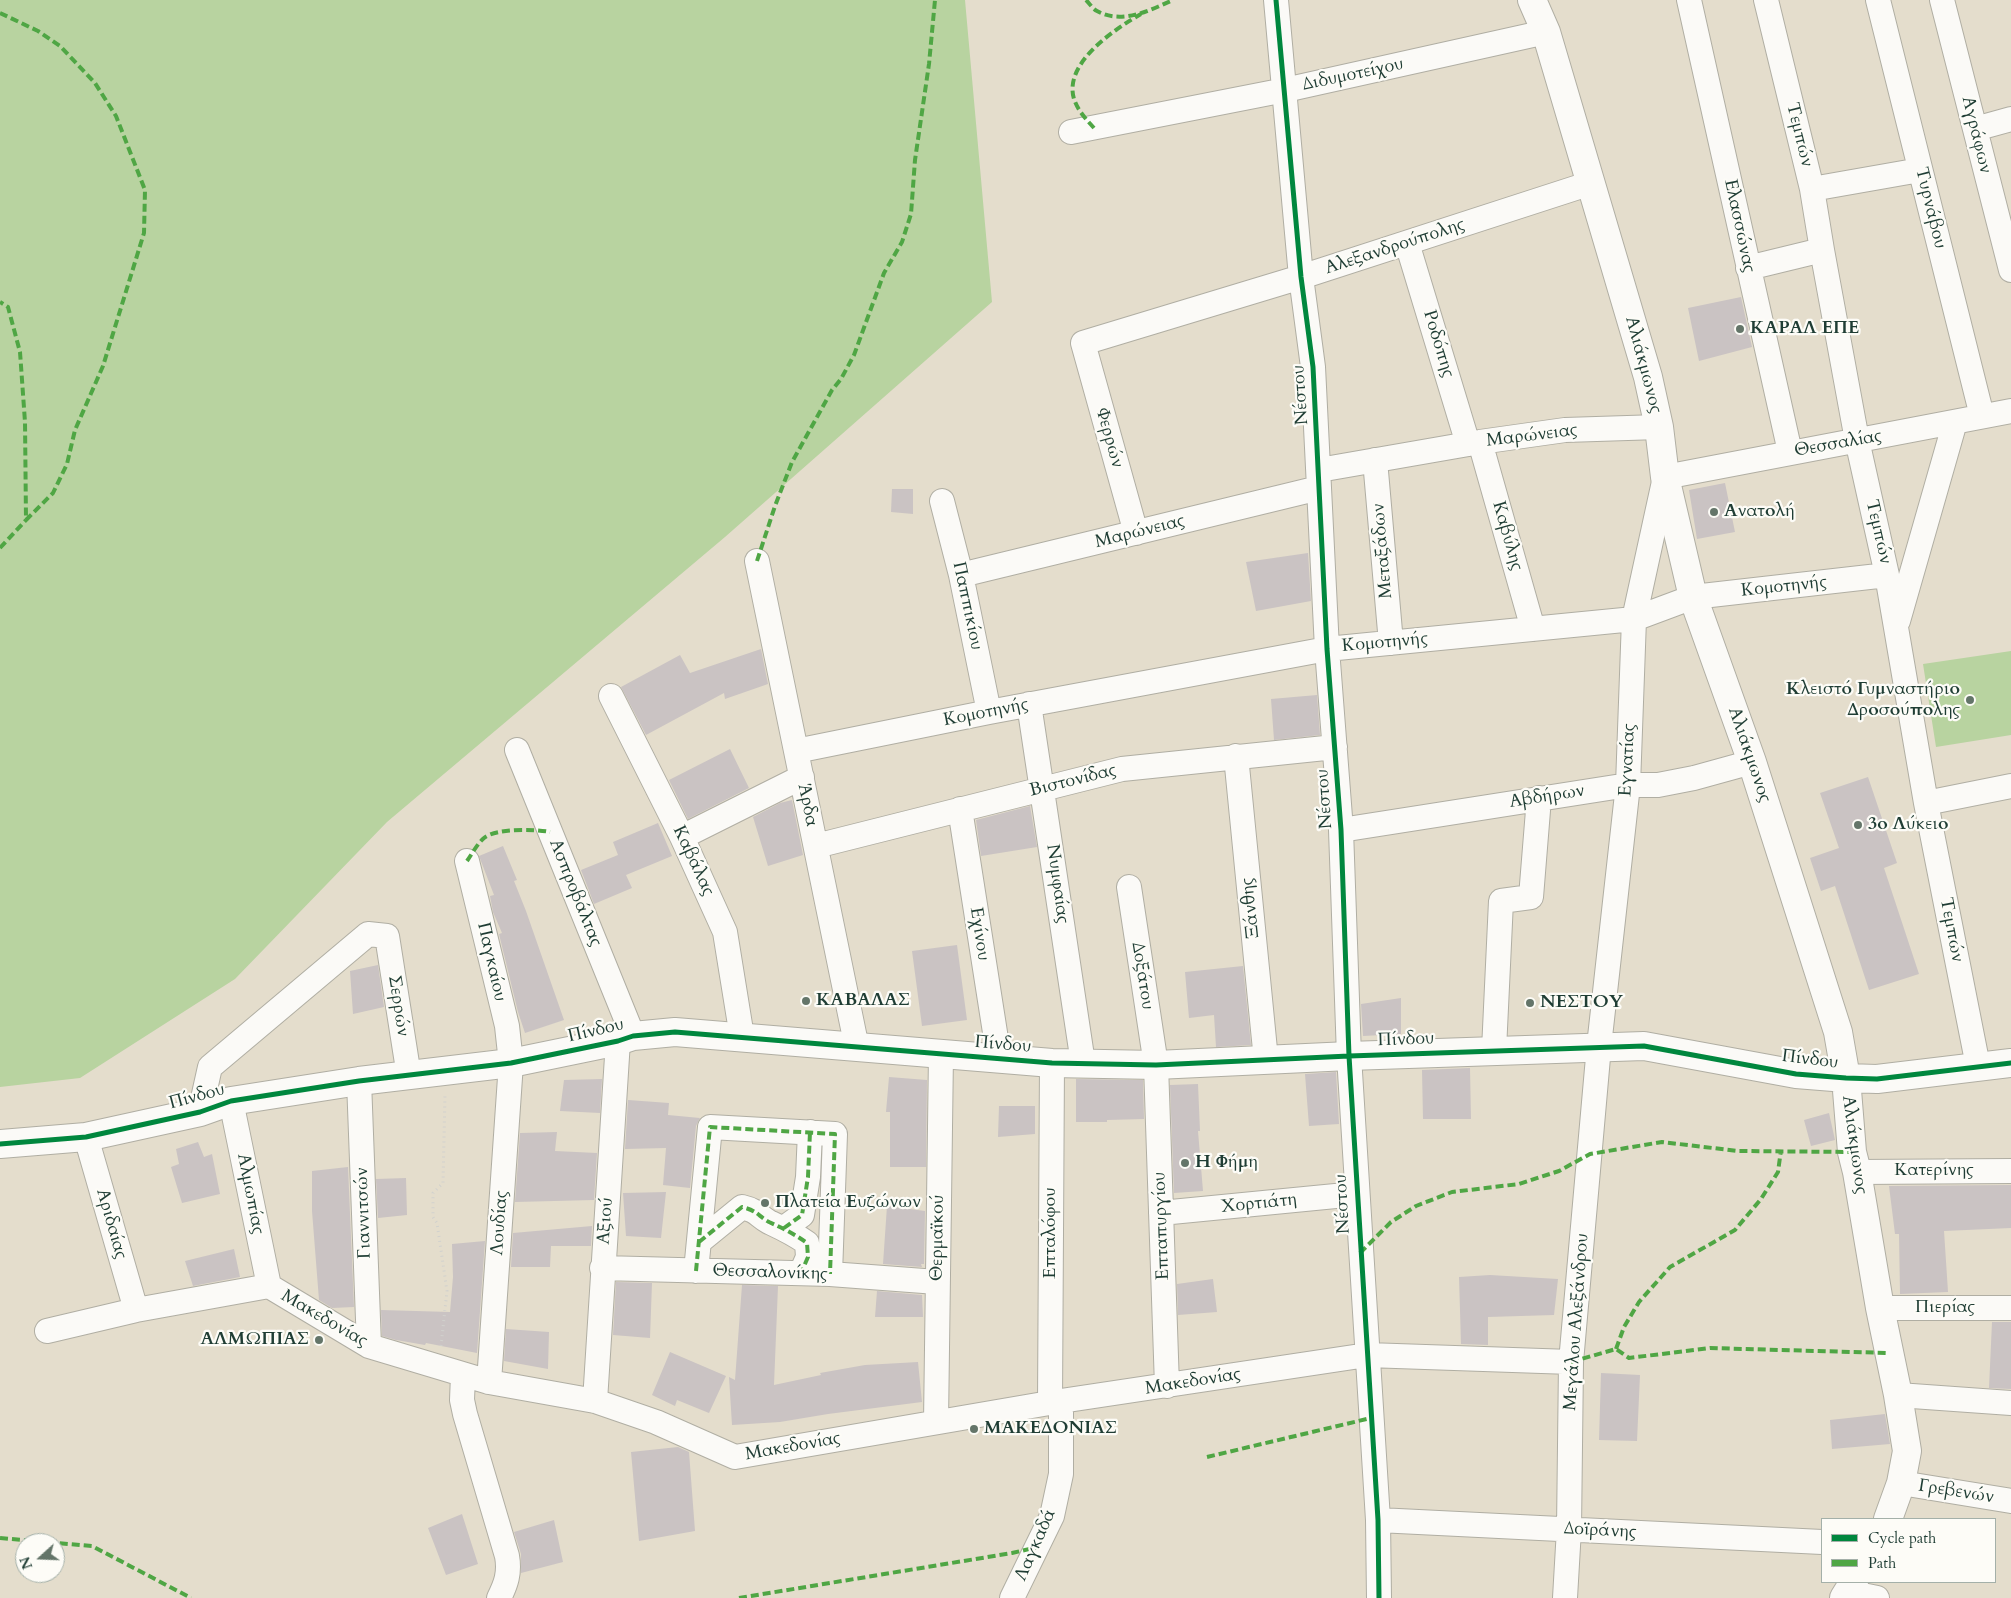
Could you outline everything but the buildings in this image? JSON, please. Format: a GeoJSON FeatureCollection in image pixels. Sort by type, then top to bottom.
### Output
{"type":"FeatureCollection","features":[{"type":"Feature","properties":{"kind":"street","name":"Νέστου"},"geometry":{"type":"LineString","coordinates":[[1276,0],[1301,277],[1314,367],[1327,649],[1341,830],[1356,1194],[1378,1520],[1379,1598]]}},
{"type":"Feature","properties":{"kind":"street","name":"Αλιάκμωνος"},"geometry":{"type":"LineString","coordinates":[[1532,0],[1546,32],[1648,377],[1659,427],[1665,476],[1693,597],[1752,762],[1838,1032],[1846,1078],[1852,1152],[1907,1451],[1901,1483],[1888,1518]]}},
{"type":"Feature","properties":{"kind":"street","name":"Ελασσώνας"},"geometry":{"type":"LineString","coordinates":[[1690,0],[1790,452]]}},
{"type":"Feature","properties":{"kind":"street","name":"Τεμπών"},"geometry":{"type":"LineString","coordinates":[[1766,0],[1812,189],[1857,440],[1887,575],[1926,803],[1978,1066]]}},
{"type":"Feature","properties":{"kind":"street","name":"Τυρνάβου"},"geometry":{"type":"LineString","coordinates":[[1878,0],[1982,416]]}},
{"type":"Feature","properties":{"kind":"street","name":"Αγράφων"},"geometry":{"type":"LineString","coordinates":[[1942,0],[2011,270]]}},
{"type":"Feature","properties":{"kind":"street","name":"Διδυμοτείχου"},"geometry":{"type":"LineString","coordinates":[[1071,132],[1285,90],[1546,32]]}},
{"type":"Feature","properties":{"kind":"street"},"geometry":{"type":"LineString","coordinates":[[1975,129],[2011,119]]}},
{"type":"Feature","properties":{"kind":"street"},"geometry":{"type":"LineString","coordinates":[[1812,189],[1920,170]]}},
{"type":"Feature","properties":{"kind":"street","name":"Αλεξανδρούπολης"},"geometry":{"type":"LineString","coordinates":[[1083,343],[1301,277],[1591,183]]}},
{"type":"Feature","properties":{"kind":"street","name":"Ροδόπης"},"geometry":{"type":"LineString","coordinates":[[1408,243],[1474,443]]}},
{"type":"Feature","properties":{"kind":"street"},"geometry":{"type":"LineString","coordinates":[[1748,268],[1822,250]]}},
{"type":"Feature","properties":{"kind":"street","name":"Φερρών"},"geometry":{"type":"LineString","coordinates":[[1083,343],[1136,533]]}},
{"type":"Feature","properties":{"kind":"street","name":"Θεσσαλίας"},"geometry":{"type":"LineString","coordinates":[[1665,476],[2011,411]]}},
{"type":"Feature","properties":{"kind":"street"},"geometry":{"type":"LineString","coordinates":[[1895,630],[1955,422]]}},
{"type":"Feature","properties":{"kind":"street","name":"Μαρώνειας"},"geometry":{"type":"LineString","coordinates":[[961,576],[1136,533],[1319,479],[1375,460],[1565,430],[1659,427]]}},
{"type":"Feature","properties":{"kind":"street","name":"Καβύλης"},"geometry":{"type":"LineString","coordinates":[[1474,443],[1534,629]]}},
{"type":"Feature","properties":{"kind":"street","name":"Μεταξάδων"},"geometry":{"type":"LineString","coordinates":[[1375,460],[1391,642]]}},
{"type":"Feature","properties":{"kind":"street","name":"Εγνατίας"},"geometry":{"type":"LineString","coordinates":[[1600,1046],[1628,785],[1634,619],[1665,476]]}},
{"type":"Feature","properties":{"kind":"street","name":"Παππικίου"},"geometry":{"type":"LineString","coordinates":[[942,501],[961,576],[989,712]]}},
{"type":"Feature","properties":{"kind":"street","name":"Άρδα"},"geometry":{"type":"LineString","coordinates":[[758,561],[856,1048]]}},
{"type":"Feature","properties":{"kind":"street","name":"Κομοτηνής"},"geometry":{"type":"LineString","coordinates":[[796,751],[1028,704],[1327,649],[1634,619],[1693,597],[1887,575]]}},
{"type":"Feature","properties":{"kind":"street","name":"Καβάλας"},"geometry":{"type":"LineString","coordinates":[[612,696],[682,837],[725,932],[742,1037]]}},
{"type":"Feature","properties":{"kind":"street","name":"Νυμφαίας"},"geometry":{"type":"LineString","coordinates":[[1028,704],[1083,1063]]}},
{"type":"Feature","properties":{"kind":"street","name":"Βιστονίδας"},"geometry":{"type":"LineString","coordinates":[[816,846],[1122,769],[1335,747]]}},
{"type":"Feature","properties":{"kind":"street","name":"Ασπροβάλτας"},"geometry":{"type":"LineString","coordinates":[[517,750],[626,1038]]}},
{"type":"Feature","properties":{"kind":"street","name":"Ξάνθης"},"geometry":{"type":"LineString","coordinates":[[1236,756],[1266,1060]]}},
{"type":"Feature","properties":{"kind":"street","name":"Αβδήρων"},"geometry":{"type":"LineString","coordinates":[[1341,830],[1628,785],[1658,785],[1694,778],[1752,762]]}},
{"type":"Feature","properties":{"kind":"street"},"geometry":{"type":"LineString","coordinates":[[682,837],[802,777]]}},
{"type":"Feature","properties":{"kind":"street"},"geometry":{"type":"LineString","coordinates":[[1926,803],[2011,786]]}},
{"type":"Feature","properties":{"kind":"street"},"geometry":{"type":"LineString","coordinates":[[1494,1050],[1501,901],[1531,897],[1539,798]]}},
{"type":"Feature","properties":{"kind":"street","name":"Εχίνου"},"geometry":{"type":"LineString","coordinates":[[960,809],[999,1058]]}},
{"type":"Feature","properties":{"kind":"street","name":"Παγκαίου"},"geometry":{"type":"LineString","coordinates":[[467,861],[506,1026],[511,1063]]}},
{"type":"Feature","properties":{"kind":"street","name":"Δοξάτου"},"geometry":{"type":"LineString","coordinates":[[1129,887],[1156,1065]]}},
{"type":"Feature","properties":{"kind":"street","name":"Σερρών"},"geometry":{"type":"LineString","coordinates":[[200,1112],[210,1067],[368,934],[387,936],[409,1076]]}},
{"type":"Feature","properties":{"kind":"street","name":"Πίνδου"},"geometry":{"type":"LineString","coordinates":[[0,1144],[86,1137],[200,1112],[232,1102],[359,1080],[409,1076],[511,1063],[626,1038],[675,1032],[856,1048],[1052,1062],[1156,1065],[1600,1046],[1644,1046],[1796,1074],[1846,1078],[1877,1078],[2011,1062]]}},
{"type":"Feature","properties":{"kind":"street","name":"Αξιού"},"geometry":{"type":"LineString","coordinates":[[595,1402],[602,1268],[626,1038]]}},
{"type":"Feature","properties":{"kind":"street","name":"Μεγάλου Αλεξάνδρου"},"geometry":{"type":"LineString","coordinates":[[1565,1598],[1569,1529],[1571,1362],[1600,1046]]}},
{"type":"Feature","properties":{"kind":"street","name":"Θερμαϊκού"},"geometry":{"type":"LineString","coordinates":[[936,1422],[941,1054]]}},
{"type":"Feature","properties":{"kind":"street","name":"Επταλόφου"},"geometry":{"type":"LineString","coordinates":[[1052,1062],[1055,1402]]}},
{"type":"Feature","properties":{"kind":"street","name":"Λουδίας"},"geometry":{"type":"LineString","coordinates":[[489,1382],[511,1063]]}},
{"type":"Feature","properties":{"kind":"street","name":"Επταπυργίου"},"geometry":{"type":"LineString","coordinates":[[1156,1065],[1167,1386]]}},
{"type":"Feature","properties":{"kind":"street","name":"Γιαννιτσών"},"geometry":{"type":"LineString","coordinates":[[359,1080],[368,1346]]}},
{"type":"Feature","properties":{"kind":"street","name":"Αλμωπίας"},"geometry":{"type":"LineString","coordinates":[[232,1102],[269,1286]]}},
{"type":"Feature","properties":{"kind":"street"},"geometry":{"type":"LineString","coordinates":[[696,1271],[710,1127],[835,1134],[830,1274]]}},
{"type":"Feature","properties":{"kind":"street"},"geometry":{"type":"LineString","coordinates":[[784,1228],[802,1215],[808,1178],[810,1132]]}},
{"type":"Feature","properties":{"kind":"street","name":"Αριδαίας"},"geometry":{"type":"LineString","coordinates":[[86,1137],[136,1310]]}},
{"type":"Feature","properties":{"kind":"street","name":"Κατερίνης"},"geometry":{"type":"LineString","coordinates":[[1857,1172],[2011,1171]]}},
{"type":"Feature","properties":{"kind":"street","name":"Χορτιάτη"},"geometry":{"type":"LineString","coordinates":[[1161,1214],[1356,1194]]}},
{"type":"Feature","properties":{"kind":"street"},"geometry":{"type":"LineString","coordinates":[[699,1242],[742,1207],[754,1210],[767,1221],[784,1228],[807,1242],[808,1257],[801,1274]]}},
{"type":"Feature","properties":{"kind":"street","name":"Θεσσαλονίκης"},"geometry":{"type":"LineString","coordinates":[[602,1268],[830,1274],[937,1282]]}},
{"type":"Feature","properties":{"kind":"street","name":"Μακεδονίας"},"geometry":{"type":"LineString","coordinates":[[47,1331],[136,1310],[269,1286],[368,1346],[489,1382],[595,1402],[656,1422],[736,1457],[1055,1402],[1367,1355],[1571,1362]]}},
{"type":"Feature","properties":{"kind":"street","name":"Πιερίας"},"geometry":{"type":"LineString","coordinates":[[1880,1308],[2011,1308]]}},
{"type":"Feature","properties":{"kind":"street"},"geometry":{"type":"LineString","coordinates":[[464,1375],[462,1400],[464,1414],[507,1556],[509,1569],[506,1584],[499,1598]]}},
{"type":"Feature","properties":{"kind":"street"},"geometry":{"type":"LineString","coordinates":[[1898,1396],[2011,1403]]}},
{"type":"Feature","properties":{"kind":"street","name":"Λαγκαδά"},"geometry":{"type":"LineString","coordinates":[[1012,1598],[1052,1516],[1061,1474],[1055,1402]]}},
{"type":"Feature","properties":{"kind":"street","name":"Γρεβενών"},"geometry":{"type":"LineString","coordinates":[[1901,1483],[2011,1501]]}},
{"type":"Feature","properties":{"kind":"street","name":"Δοϊράνης"},"geometry":{"type":"LineString","coordinates":[[1378,1520],[1821,1542]]}},
{"type":"Feature","properties":{"kind":"street"},"geometry":{"type":"LineString","coordinates":[[1849,1591],[1877,1598]]}},
{"type":"Feature","properties":{"kind":"path"},"geometry":{"type":"LineString","coordinates":[[439,1367],[447,1291],[437,1223],[432,1217],[433,1193],[443,1183],[445,1071]]}},
{"type":"Feature","properties":{"kind":"green space"},"geometry":{"type":"Polygon","coordinates":[[[0,0],[965,0],[992,302],[725,537],[387,822],[235,979],[80,1078],[0,1087],[0,0]]]}},
{"type":"Feature","properties":{"kind":"green space","name":"Κλειστό Γυμναστήριο Δροσούπολης"},"geometry":{"type":"Polygon","coordinates":[[[2011,651],[2011,735],[1936,747],[1923,664],[2011,651]]]}},
{"type":"Feature","properties":{"kind":"marked path"},"geometry":{"type":"LineString","coordinates":[[757,561],[792,462],[854,355],[884,273],[902,242],[911,214],[915,160],[929,64],[935,0]]}},
{"type":"Feature","properties":{"kind":"marked path"},"geometry":{"type":"LineString","coordinates":[[1086,0],[1097,11],[1116,17],[1136,14],[1173,0]]}},
{"type":"Feature","properties":{"kind":"marked path"},"geometry":{"type":"LineString","coordinates":[[0,13],[38,31],[60,46],[95,83],[116,116],[145,190],[144,233],[103,366],[75,430],[67,464],[53,493],[26,520],[25,422],[20,352],[8,307],[0,302]]}},
{"type":"Feature","properties":{"kind":"marked path"},"geometry":{"type":"LineString","coordinates":[[1094,128],[1080,111],[1074,99],[1073,86],[1076,73],[1084,60],[1105,38],[1141,14]]}},
{"type":"Feature","properties":{"kind":"marked path"},"geometry":{"type":"LineString","coordinates":[[0,548],[26,520]]}},
{"type":"Feature","properties":{"kind":"marked path"},"geometry":{"type":"LineString","coordinates":[[467,861],[484,838],[497,832],[516,830],[550,832]]}},
{"type":"Feature","properties":{"kind":"marked path"},"geometry":{"type":"LineString","coordinates":[[696,1271],[710,1127],[835,1134],[830,1274]]}},
{"type":"Feature","properties":{"kind":"marked path"},"geometry":{"type":"LineString","coordinates":[[784,1228],[802,1215],[808,1177],[810,1132]]}},
{"type":"Feature","properties":{"kind":"marked path"},"geometry":{"type":"LineString","coordinates":[[1360,1253],[1391,1222],[1416,1206],[1452,1192],[1519,1184],[1559,1171],[1590,1154],[1662,1142],[1738,1151],[1852,1152]]}},
{"type":"Feature","properties":{"kind":"marked path"},"geometry":{"type":"LineString","coordinates":[[1616,1349],[1624,1327],[1639,1302],[1670,1267],[1735,1230],[1761,1199],[1778,1172],[1781,1150]]}},
{"type":"Feature","properties":{"kind":"marked path"},"geometry":{"type":"LineString","coordinates":[[699,1242],[742,1207],[807,1243],[808,1257],[801,1273]]}},
{"type":"Feature","properties":{"kind":"marked path"},"geometry":{"type":"LineString","coordinates":[[1571,1362],[1616,1349],[1629,1358],[1710,1348],[1889,1353]]}},
{"type":"Feature","properties":{"kind":"marked path"},"geometry":{"type":"LineString","coordinates":[[1207,1457],[1371,1418]]}},
{"type":"Feature","properties":{"kind":"marked path"},"geometry":{"type":"LineString","coordinates":[[0,1538],[92,1546],[191,1598]]}},
{"type":"Feature","properties":{"kind":"marked path"},"geometry":{"type":"LineString","coordinates":[[739,1598],[1012,1553],[1038,1547]]}},
{"type":"Feature","properties":{"kind":"cycle path"},"geometry":{"type":"LineString","coordinates":[[1276,0],[1301,277],[1313,367],[1327,649],[1341,830],[1349,1056],[1378,1520],[1379,1598]]}},
{"type":"Feature","properties":{"kind":"cycle path"},"geometry":{"type":"LineString","coordinates":[[0,1144],[86,1137],[200,1112],[231,1101],[359,1081],[511,1063],[618,1041],[633,1036],[675,1032],[1052,1063],[1156,1065],[1644,1046],[1796,1074],[1846,1078],[1877,1079],[2011,1063]]}},
{"type":"Feature","properties":{"kind":"place","name":"ΚΑΡΑΛ ΕΠΕ"},"geometry":{"type":"Point","coordinates":[1740,329]}},
{"type":"Feature","properties":{"kind":"place","name":"Ανατολή"},"geometry":{"type":"Point","coordinates":[1714,512]}},
{"type":"Feature","properties":{"kind":"place","name":"Κλειστό Γυμναστήριο Δροσούπολης"},"geometry":{"type":"Point","coordinates":[1970,700]}},
{"type":"Feature","properties":{"kind":"place","name":"3ο Λύκειο"},"geometry":{"type":"Point","coordinates":[1858,825]}},
{"type":"Feature","properties":{"kind":"place","name":"ΚΑΒΑΛΑΣ"},"geometry":{"type":"Point","coordinates":[806,1001]}},
{"type":"Feature","properties":{"kind":"place","name":"ΝΕΣΤΟΥ"},"geometry":{"type":"Point","coordinates":[1530,1003]}},
{"type":"Feature","properties":{"kind":"place","name":"Η Φήμη"},"geometry":{"type":"Point","coordinates":[1185,1163]}},
{"type":"Feature","properties":{"kind":"place","name":"Πλατεία Ευζώνων"},"geometry":{"type":"Point","coordinates":[765,1203]}},
{"type":"Feature","properties":{"kind":"place","name":"ΑΛΜΩΠΙΑΣ"},"geometry":{"type":"Point","coordinates":[319,1340]}},
{"type":"Feature","properties":{"kind":"place","name":"ΜΑΚΕΔΟΝΙΑΣ"},"geometry":{"type":"Point","coordinates":[974,1429]}}]}
